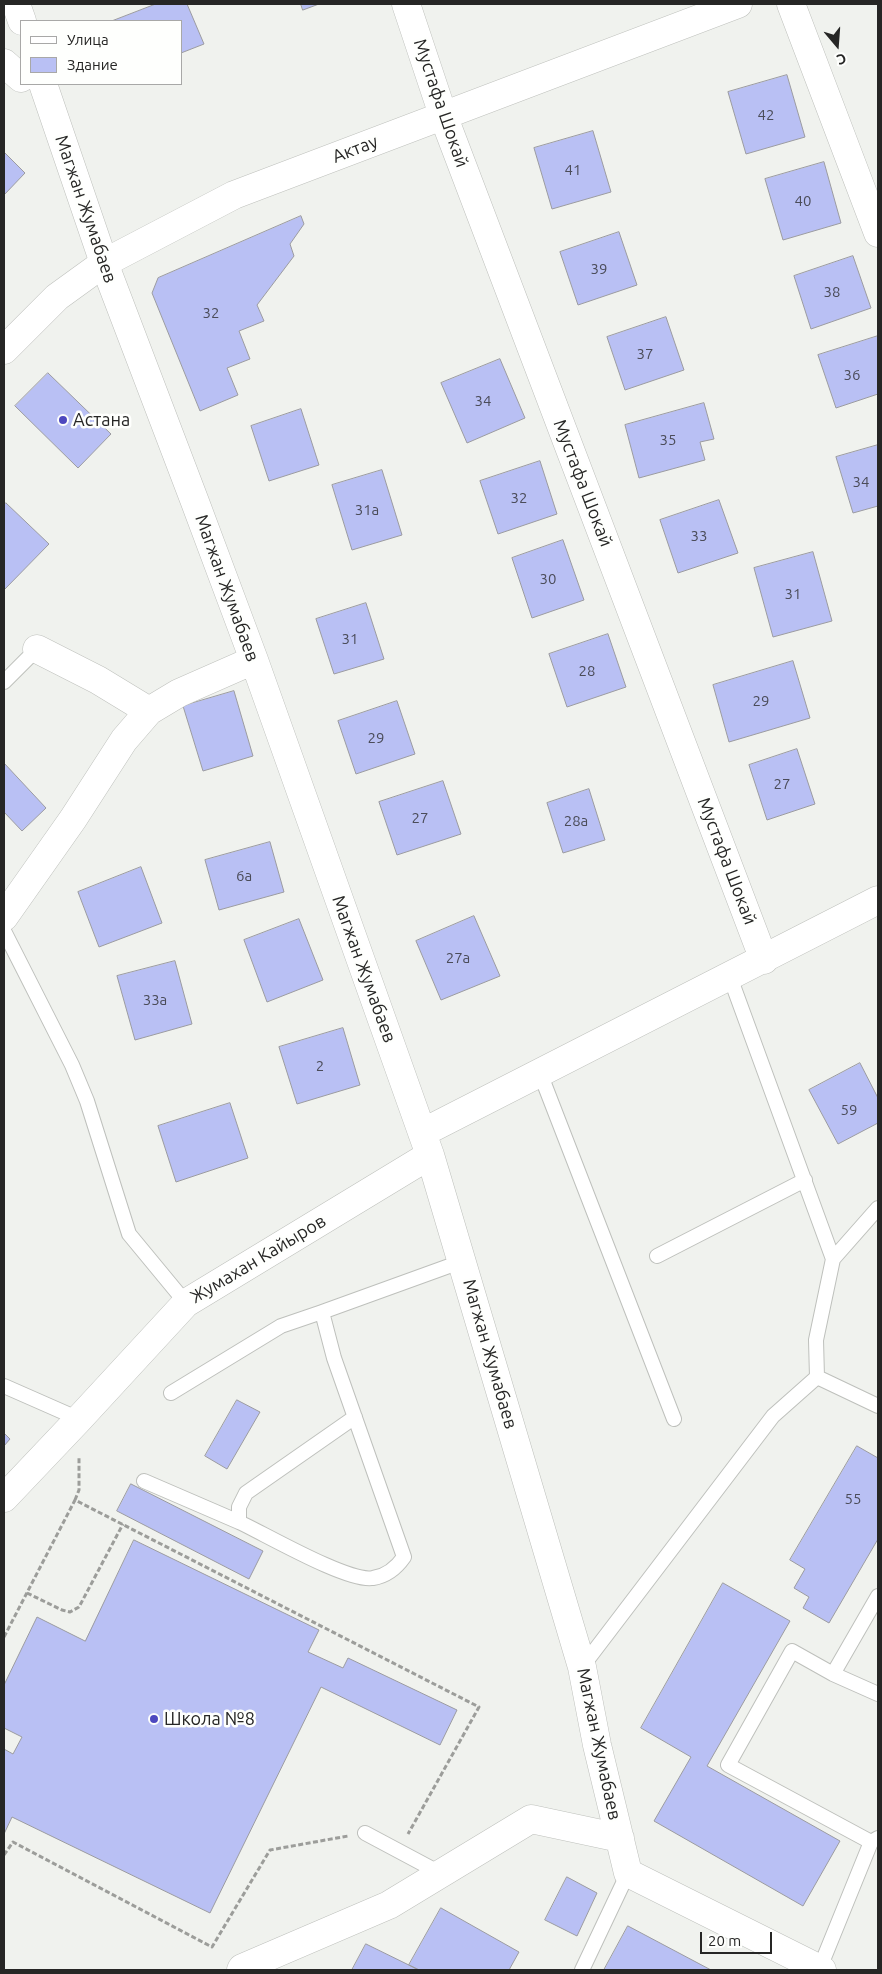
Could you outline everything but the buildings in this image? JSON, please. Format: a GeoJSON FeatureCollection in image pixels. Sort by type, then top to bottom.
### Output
{"type":"FeatureCollection","features":[{"type":"Feature","properties":{"kind":"street"},"geometry":{"type":"LineString","coordinates":[[16,4],[22,20]]}},
{"type":"Feature","properties":{"kind":"street","name":"Мустафа Шокай"},"geometry":{"type":"LineString","coordinates":[[406,4],[443,116],[764,960]]}},
{"type":"Feature","properties":{"kind":"street","name":"Актау"},"geometry":{"type":"LineString","coordinates":[[4,350],[57,298],[104,263],[234,195],[738,4]]}},
{"type":"Feature","properties":{"kind":"street"},"geometry":{"type":"LineString","coordinates":[[791,4],[878,233]]}},
{"type":"Feature","properties":{"kind":"street"},"geometry":{"type":"LineString","coordinates":[[4,63],[20,77]]}},
{"type":"Feature","properties":{"kind":"street"},"geometry":{"type":"LineString","coordinates":[[30,85],[47,94]]}},
{"type":"Feature","properties":{"kind":"street","name":"Магжан Жумабаев"},"geometry":{"type":"LineString","coordinates":[[47,94],[104,263],[254,660],[426,1144],[463,1261],[582,1667],[597,1745],[628,1873]]}},
{"type":"Feature","properties":{"kind":"street"},"geometry":{"type":"LineString","coordinates":[[37,649],[98,680],[149,711]]}},
{"type":"Feature","properties":{"kind":"street"},"geometry":{"type":"LineString","coordinates":[[4,917],[73,819],[124,740],[149,711],[179,693],[254,660]]}},
{"type":"Feature","properties":{"kind":"street","name":"Жумахан Кайыров"},"geometry":{"type":"LineString","coordinates":[[4,1498],[80,1419],[186,1303],[426,1144],[540,1073],[878,900]]}},
{"type":"Feature","properties":{"kind":"street"},"geometry":{"type":"LineString","coordinates":[[241,1970],[389,1904],[531,1819],[620,1838]]}},
{"type":"Feature","properties":{"kind":"street"},"geometry":{"type":"LineString","coordinates":[[628,1873],[820,1969]]}},
{"type":"Feature","properties":{"kind":"lane"},"geometry":{"type":"LineString","coordinates":[[4,682],[37,649]]}},
{"type":"Feature","properties":{"kind":"lane"},"geometry":{"type":"LineString","coordinates":[[4,931],[72,1065],[87,1101],[129,1234],[186,1303]]}},
{"type":"Feature","properties":{"kind":"lane"},"geometry":{"type":"LineString","coordinates":[[730,977],[833,1259]]}},
{"type":"Feature","properties":{"kind":"lane"},"geometry":{"type":"LineString","coordinates":[[540,1073],[674,1419]]}},
{"type":"Feature","properties":{"kind":"lane"},"geometry":{"type":"LineString","coordinates":[[657,1256],[805,1180]]}},
{"type":"Feature","properties":{"kind":"lane"},"geometry":{"type":"LineString","coordinates":[[582,1667],[773,1416],[817,1377],[816,1340],[833,1259],[878,1208]]}},
{"type":"Feature","properties":{"kind":"lane"},"geometry":{"type":"LineString","coordinates":[[171,1393],[281,1326],[463,1261]]}},
{"type":"Feature","properties":{"kind":"lane"},"geometry":{"type":"LineString","coordinates":[[144,1481],[238,1522],[345,1574],[373,1579],[395,1569],[404,1557],[334,1358],[322,1312]]}},
{"type":"Feature","properties":{"kind":"lane"},"geometry":{"type":"LineString","coordinates":[[817,1377],[878,1406]]}},
{"type":"Feature","properties":{"kind":"lane"},"geometry":{"type":"LineString","coordinates":[[4,1386],[80,1419]]}},
{"type":"Feature","properties":{"kind":"lane"},"geometry":{"type":"LineString","coordinates":[[238,1522],[239,1507],[246,1493],[355,1417]]}},
{"type":"Feature","properties":{"kind":"lane"},"geometry":{"type":"LineString","coordinates":[[833,1674],[878,1596]]}},
{"type":"Feature","properties":{"kind":"lane"},"geometry":{"type":"LineString","coordinates":[[820,1969],[875,1840],[728,1765],[792,1651],[833,1674],[878,1694]]}},
{"type":"Feature","properties":{"kind":"lane"},"geometry":{"type":"LineString","coordinates":[[365,1834],[440,1873]]}},
{"type":"Feature","properties":{"kind":"lane"},"geometry":{"type":"LineString","coordinates":[[582,1970],[628,1873]]}},
{"type":"Feature","properties":{"kind":"path"},"geometry":{"type":"LineString","coordinates":[[4,1637],[75,1500],[479,1707],[426,1799],[399,1851]]}},
{"type":"Feature","properties":{"kind":"path"},"geometry":{"type":"LineString","coordinates":[[27,1593],[62,1610],[70,1612],[79,1607],[123,1524]]}},
{"type":"Feature","properties":{"kind":"path"},"geometry":{"type":"LineString","coordinates":[[4,1855],[13,1842],[212,1947],[270,1850],[365,1834]]}},
{"type":"Feature","properties":{"kind":"place","name":"Астана"},"geometry":{"type":"Point","coordinates":[63,420]}},
{"type":"Feature","properties":{"kind":"place","name":"Школа №8"},"geometry":{"type":"Point","coordinates":[154,1719]}}]}
